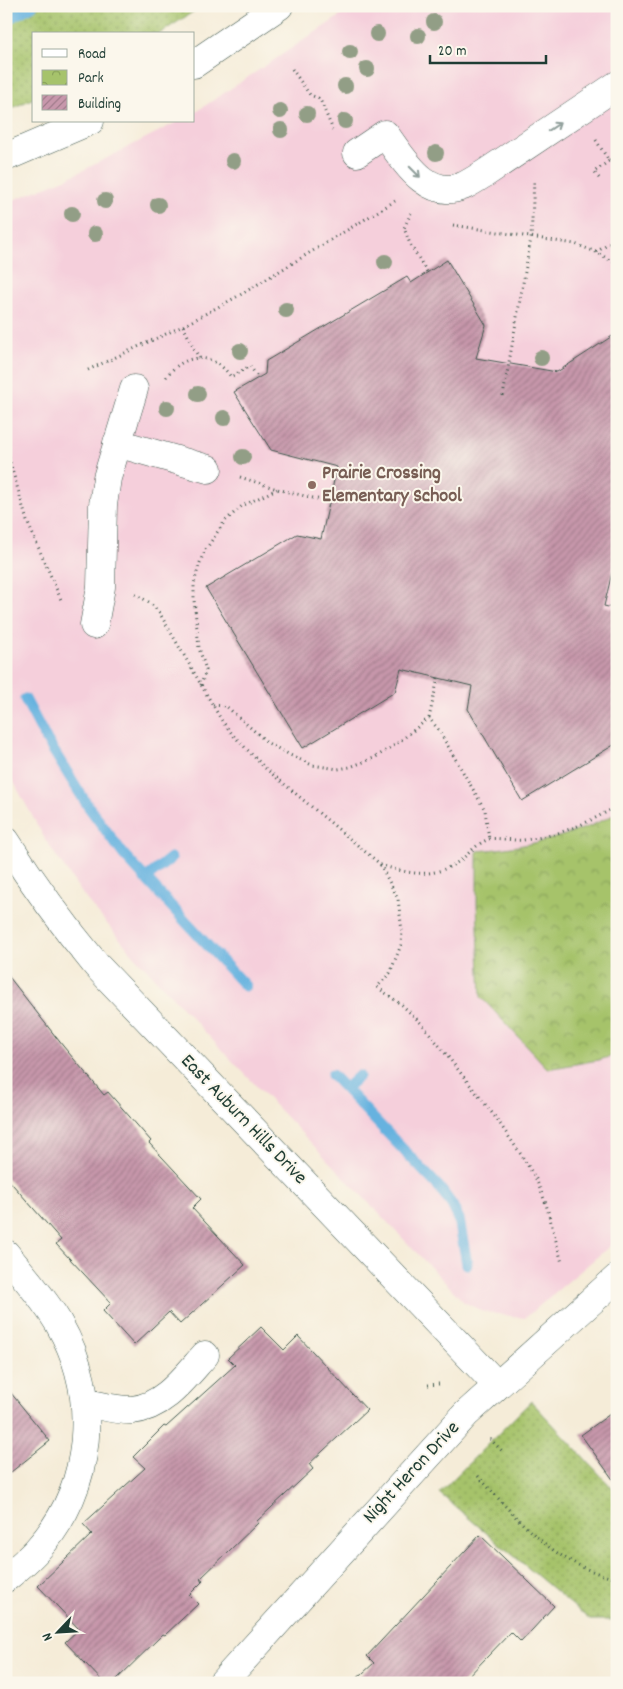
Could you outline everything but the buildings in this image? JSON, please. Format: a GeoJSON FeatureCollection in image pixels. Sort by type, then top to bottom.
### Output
{"type":"FeatureCollection","features":[{"type":"Feature","properties":{"kind":"street"},"geometry":{"type":"LineString","coordinates":[[195,63],[279,6]]}},
{"type":"Feature","properties":{"kind":"street"},"geometry":{"type":"LineString","coordinates":[[357,153],[385,134],[414,174],[430,185],[445,189],[462,186],[484,174],[617,85]]}},
{"type":"Feature","properties":{"kind":"street"},"geometry":{"type":"LineString","coordinates":[[6,157],[88,122]]}},
{"type":"Feature","properties":{"kind":"street"},"geometry":{"type":"LineString","coordinates":[[94,625],[101,587],[103,505],[107,478],[134,388]]}},
{"type":"Feature","properties":{"kind":"street"},"geometry":{"type":"LineString","coordinates":[[117,443],[208,469]]}},
{"type":"Feature","properties":{"kind":"street","name":"East Auburn Hills Drive"},"geometry":{"type":"LineString","coordinates":[[6,841],[40,893],[97,966],[497,1385]]}},
{"type":"Feature","properties":{"kind":"street"},"geometry":{"type":"LineString","coordinates":[[6,1254],[59,1322],[75,1355],[86,1403],[85,1448],[79,1475],[64,1511],[38,1549],[6,1578]]}},
{"type":"Feature","properties":{"kind":"street","name":"Night Heron Drive"},"geometry":{"type":"LineString","coordinates":[[222,1683],[466,1414],[617,1278]]}},
{"type":"Feature","properties":{"kind":"street"},"geometry":{"type":"LineString","coordinates":[[86,1403],[132,1410],[147,1407],[167,1395],[205,1355]]}},
{"type":"Feature","properties":{"kind":"path"},"geometry":{"type":"LineString","coordinates":[[292,69],[310,94],[321,102],[334,132]]}},
{"type":"Feature","properties":{"kind":"path"},"geometry":{"type":"LineString","coordinates":[[595,139],[609,161]]}},
{"type":"Feature","properties":{"kind":"path"},"geometry":{"type":"LineString","coordinates":[[599,178],[594,172],[617,156]]}},
{"type":"Feature","properties":{"kind":"path"},"geometry":{"type":"LineString","coordinates":[[88,370],[183,326],[272,277],[398,198]]}},
{"type":"Feature","properties":{"kind":"path"},"geometry":{"type":"LineString","coordinates":[[412,210],[404,228],[410,244],[427,272]]}},
{"type":"Feature","properties":{"kind":"path"},"geometry":{"type":"LineString","coordinates":[[446,223],[575,244],[596,252],[617,264]]}},
{"type":"Feature","properties":{"kind":"path"},"geometry":{"type":"LineString","coordinates":[[503,396],[531,238]]}},
{"type":"Feature","properties":{"kind":"path"},"geometry":{"type":"LineString","coordinates":[[596,252],[617,239]]}},
{"type":"Feature","properties":{"kind":"path"},"geometry":{"type":"LineString","coordinates":[[183,326],[198,358]]}},
{"type":"Feature","properties":{"kind":"path"},"geometry":{"type":"LineString","coordinates":[[163,381],[176,366],[198,358],[216,361],[224,367],[231,377],[250,366],[258,378]]}},
{"type":"Feature","properties":{"kind":"path"},"geometry":{"type":"LineString","coordinates":[[6,448],[27,521],[62,602]]}},
{"type":"Feature","properties":{"kind":"path"},"geometry":{"type":"LineString","coordinates":[[208,469],[329,502]]}},
{"type":"Feature","properties":{"kind":"path"},"geometry":{"type":"LineString","coordinates":[[201,686],[206,670],[199,648],[194,584],[204,552],[212,537],[225,520],[242,506],[277,489]]}},
{"type":"Feature","properties":{"kind":"path"},"geometry":{"type":"LineString","coordinates":[[132,593],[141,596],[158,612],[222,721],[233,735],[264,768],[380,864],[404,872],[418,874],[434,872],[459,861],[489,838],[523,840],[547,836],[577,826],[617,806]]}},
{"type":"Feature","properties":{"kind":"path"},"geometry":{"type":"LineString","coordinates":[[213,704],[226,706],[268,743],[290,755],[312,765],[338,769],[350,767],[374,758],[396,745],[430,718],[438,678]]}},
{"type":"Feature","properties":{"kind":"path"},"geometry":{"type":"LineString","coordinates":[[430,718],[485,810],[489,838]]}},
{"type":"Feature","properties":{"kind":"path"},"geometry":{"type":"LineString","coordinates":[[380,864],[398,899],[402,931],[401,945],[390,973],[377,987],[402,1005],[422,1025],[496,1118],[522,1156],[536,1179],[546,1204],[562,1263]]}},
{"type":"Feature","properties":{"kind":"path"},"geometry":{"type":"LineString","coordinates":[[428,1386],[439,1384]]}},
{"type":"Feature","properties":{"kind":"path"},"geometry":{"type":"LineString","coordinates":[[490,1439],[502,1451]]}},
{"type":"Feature","properties":{"kind":"path"},"geometry":{"type":"LineString","coordinates":[[478,1476],[526,1529],[548,1547],[567,1561],[617,1579]]}},
{"type":"Feature","properties":{"kind":"shaded area","name":"Prairie Crossing Elementary School"},"geometry":{"type":"Polygon","coordinates":[[[355,6],[617,6],[617,1240],[525,1318],[484,1312],[464,1302],[218,1046],[131,952],[86,899],[46,841],[6,768],[6,203],[70,177],[177,122],[195,122],[195,112],[355,6]]]}},
{"type":"Feature","properties":{"kind":"green space"},"geometry":{"type":"Polygon","coordinates":[[[6,6],[202,6],[162,32],[32,32],[32,99],[6,111],[6,6]]]}},
{"type":"Feature","properties":{"kind":"green space"},"geometry":{"type":"Polygon","coordinates":[[[617,813],[617,1055],[548,1069],[481,997],[477,851],[549,840],[566,835],[617,813]]]}},
{"type":"Feature","properties":{"kind":"green space"},"geometry":{"type":"Polygon","coordinates":[[[531,1401],[617,1493],[617,1620],[590,1620],[439,1493],[531,1401]]]}},
{"type":"Feature","properties":{"kind":"waterway"},"geometry":{"type":"LineString","coordinates":[[6,20],[32,6]]}},
{"type":"Feature","properties":{"kind":"waterway"},"geometry":{"type":"LineString","coordinates":[[25,699],[45,737],[88,806],[124,855],[245,986]]}},
{"type":"Feature","properties":{"kind":"waterway"},"geometry":{"type":"LineString","coordinates":[[145,879],[171,858]]}},
{"type":"Feature","properties":{"kind":"waterway"},"geometry":{"type":"LineString","coordinates":[[332,1075],[439,1187],[452,1205],[459,1219],[467,1264]]}},
{"type":"Feature","properties":{"kind":"waterway"},"geometry":{"type":"LineString","coordinates":[[346,1088],[359,1076]]}},
{"type":"Feature","properties":{"kind":"place","name":"Prairie Crossing Elementary School"},"geometry":{"type":"Point","coordinates":[312,485]}}]}
